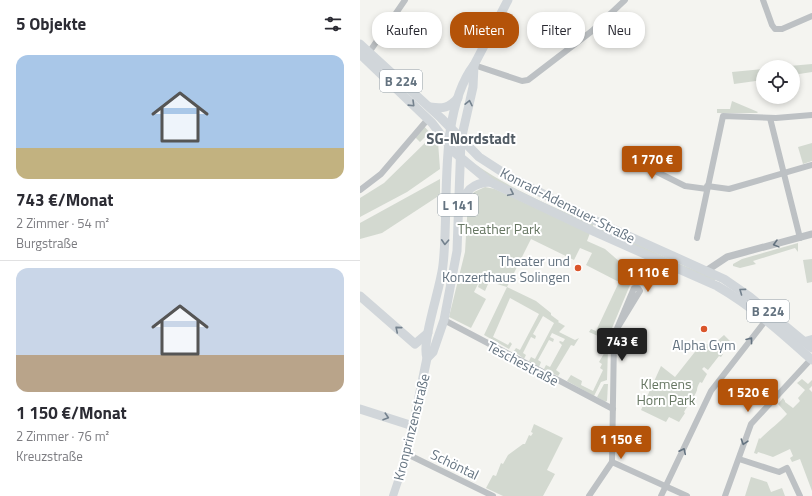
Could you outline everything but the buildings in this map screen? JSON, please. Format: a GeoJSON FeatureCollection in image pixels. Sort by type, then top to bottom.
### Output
{"type":"FeatureCollection","features":[{"type":"Feature","properties":{"kind":"main road"},"geometry":{"type":"LineString","coordinates":[[431,123],[451,132],[458,98],[468,74],[474,66],[508,0]]}},
{"type":"Feature","properties":{"kind":"main road","name":"B 224"},"geometry":{"type":"LineString","coordinates":[[360,44],[370,51],[430,107],[451,132]]}},
{"type":"Feature","properties":{"kind":"main road","name":"B 224"},"geometry":{"type":"LineString","coordinates":[[360,54],[457,149]]}},
{"type":"Feature","properties":{"kind":"main road"},"geometry":{"type":"LineString","coordinates":[[457,149],[473,87],[474,66]]}},
{"type":"Feature","properties":{"kind":"main road"},"geometry":{"type":"LineString","coordinates":[[430,107],[445,109],[452,105],[458,98]]}},
{"type":"Feature","properties":{"kind":"main road","name":"Konrad-Adenauer-Straße"},"geometry":{"type":"LineString","coordinates":[[451,132],[457,149],[490,182],[595,232],[710,283],[734,296],[787,336],[812,359]]}},
{"type":"Feature","properties":{"kind":"main road","name":"L 141"},"geometry":{"type":"LineString","coordinates":[[451,132],[457,149]]}},
{"type":"Feature","properties":{"kind":"main road","name":"Konrad-Adenauer-Straße"},"geometry":{"type":"LineString","coordinates":[[457,149],[476,155],[510,177],[602,224],[730,282],[810,343]]}},
{"type":"Feature","properties":{"kind":"main road","name":"Kronprinzenstraße"},"geometry":{"type":"LineString","coordinates":[[393,496],[407,454],[427,358],[425,350],[443,265],[447,161],[457,149]]}},
{"type":"Feature","properties":{"kind":"main road","name":"Kronprinzenstraße"},"geometry":{"type":"LineString","coordinates":[[427,358],[433,352],[444,320],[457,251],[457,149]]}},
{"type":"Feature","properties":{"kind":"main road"},"geometry":{"type":"LineString","coordinates":[[457,251],[461,233],[463,202],[466,193],[474,185],[490,182]]}},
{"type":"Feature","properties":{"kind":"main road"},"geometry":{"type":"LineString","coordinates":[[360,296],[415,344],[427,358]]}},
{"type":"Feature","properties":{"kind":"main road","name":"Teschestraße"},"geometry":{"type":"LineString","coordinates":[[432,318],[444,320]]}},
{"type":"Feature","properties":{"kind":"main road"},"geometry":{"type":"LineString","coordinates":[[415,344],[428,333]]}},
{"type":"Feature","properties":{"kind":"main road"},"geometry":{"type":"LineString","coordinates":[[787,336],[810,343]]}},
{"type":"Feature","properties":{"kind":"main road"},"geometry":{"type":"LineString","coordinates":[[360,409],[412,426]]}},
{"type":"Feature","properties":{"kind":"street"},"geometry":{"type":"LineString","coordinates":[[370,51],[405,0]]}},
{"type":"Feature","properties":{"kind":"street"},"geometry":{"type":"LineString","coordinates":[[474,66],[522,81],[528,80],[592,31],[625,0]]}},
{"type":"Feature","properties":{"kind":"street"},"geometry":{"type":"LineString","coordinates":[[763,0],[772,25],[775,29],[782,29],[812,16]]}},
{"type":"Feature","properties":{"kind":"street"},"geometry":{"type":"LineString","coordinates":[[697,238],[723,116],[770,118],[812,115]]}},
{"type":"Feature","properties":{"kind":"street"},"geometry":{"type":"LineString","coordinates":[[770,118],[800,238]]}},
{"type":"Feature","properties":{"kind":"street"},"geometry":{"type":"LineString","coordinates":[[360,190],[381,174],[431,123]]}},
{"type":"Feature","properties":{"kind":"street"},"geometry":{"type":"LineString","coordinates":[[627,157],[685,186],[729,189],[812,165]]}},
{"type":"Feature","properties":{"kind":"street"},"geometry":{"type":"LineString","coordinates":[[706,271],[727,257],[812,234]]}},
{"type":"Feature","properties":{"kind":"street"},"geometry":{"type":"LineString","coordinates":[[589,496],[612,462],[613,343],[616,331],[634,288]]}},
{"type":"Feature","properties":{"kind":"street","name":"Teschestraße"},"geometry":{"type":"LineString","coordinates":[[444,320],[613,410]]}},
{"type":"Feature","properties":{"kind":"street"},"geometry":{"type":"LineString","coordinates":[[661,496],[711,391],[766,320]]}},
{"type":"Feature","properties":{"kind":"street"},"geometry":{"type":"LineString","coordinates":[[725,496],[752,422],[812,359]]}},
{"type":"Feature","properties":{"kind":"street","name":"Schöntal"},"geometry":{"type":"LineString","coordinates":[[407,454],[492,496]]}},
{"type":"Feature","properties":{"kind":"street"},"geometry":{"type":"LineString","coordinates":[[739,459],[779,472],[787,468],[800,496]]}},
{"type":"Feature","properties":{"kind":"street"},"geometry":{"type":"LineString","coordinates":[[612,462],[687,496]]}},
{"type":"Feature","properties":{"kind":"green space"},"geometry":{"type":"Polygon","coordinates":[[[812,64],[812,72],[800,74],[800,65],[812,64]]]}},
{"type":"Feature","properties":{"kind":"green space"},"geometry":{"type":"Polygon","coordinates":[[[756,70],[756,81],[734,84],[732,72],[756,70]]]}},
{"type":"Feature","properties":{"kind":"green space"},"geometry":{"type":"Polygon","coordinates":[[[732,101],[758,112],[717,113],[717,109],[730,109],[732,101]]]}},
{"type":"Feature","properties":{"kind":"green space"},"geometry":{"type":"Polygon","coordinates":[[[423,125],[438,142],[440,169],[407,192],[360,217],[360,198],[384,183],[428,140],[425,137],[420,142],[414,136],[423,125]]]}},
{"type":"Feature","properties":{"kind":"green space"},"geometry":{"type":"Polygon","coordinates":[[[812,143],[812,161],[803,164],[798,147],[812,143]]]}},
{"type":"Feature","properties":{"kind":"green space"},"geometry":{"type":"Polygon","coordinates":[[[475,164],[503,182],[532,197],[594,224],[592,227],[493,180],[475,164]]]}},
{"type":"Feature","properties":{"kind":"green space"},"geometry":{"type":"Polygon","coordinates":[[[440,179],[440,195],[382,233],[360,239],[360,223],[440,179]]]}},
{"type":"Feature","properties":{"kind":"green space","name":"Theather Park"},"geometry":{"type":"Polygon","coordinates":[[[485,187],[495,189],[590,233],[587,241],[605,249],[620,262],[654,278],[649,286],[630,285],[607,340],[589,332],[591,329],[596,331],[619,282],[586,265],[592,253],[580,248],[574,260],[531,239],[507,287],[497,284],[498,282],[495,281],[488,284],[485,291],[478,287],[478,284],[474,292],[486,299],[471,328],[449,317],[465,252],[468,202],[474,192],[485,187]]]}},
{"type":"Feature","properties":{"kind":"green space"},"geometry":{"type":"Polygon","coordinates":[[[599,226],[682,265],[716,278],[714,282],[597,230],[599,226]]]}},
{"type":"Feature","properties":{"kind":"green space"},"geometry":{"type":"Polygon","coordinates":[[[798,243],[798,252],[795,248],[753,261],[756,264],[740,268],[733,266],[733,264],[742,259],[798,243]]]}},
{"type":"Feature","properties":{"kind":"green space"},"geometry":{"type":"Polygon","coordinates":[[[812,259],[812,282],[807,283],[803,260],[812,259]]]}},
{"type":"Feature","properties":{"kind":"green space"},"geometry":{"type":"Polygon","coordinates":[[[507,287],[536,301],[551,313],[551,315],[559,321],[558,322],[565,326],[559,332],[575,340],[579,338],[574,346],[571,345],[556,370],[560,373],[558,376],[544,369],[546,365],[550,367],[562,345],[559,342],[563,342],[565,339],[552,333],[550,337],[554,339],[553,342],[549,340],[538,360],[541,362],[539,367],[529,361],[531,357],[535,359],[554,323],[543,316],[533,334],[536,336],[535,339],[531,337],[523,353],[526,355],[524,359],[514,351],[516,348],[520,350],[539,314],[510,298],[493,337],[508,345],[510,342],[512,344],[509,349],[484,335],[507,287]]]}},
{"type":"Feature","properties":{"kind":"green space","name":"Klemens Horn Park"},"geometry":{"type":"Polygon","coordinates":[[[724,335],[730,341],[725,348],[718,342],[714,347],[723,354],[721,357],[719,356],[708,370],[704,367],[702,369],[707,374],[702,383],[699,383],[695,395],[679,422],[669,417],[666,422],[641,410],[661,366],[675,377],[698,348],[696,344],[714,344],[724,335]]]}},
{"type":"Feature","properties":{"kind":"green space"},"geometry":{"type":"Polygon","coordinates":[[[602,342],[607,345],[608,349],[607,380],[601,382],[594,396],[567,381],[571,375],[582,381],[581,385],[593,391],[603,370],[600,368],[602,364],[599,362],[606,350],[600,346],[602,342]]]}},
{"type":"Feature","properties":{"kind":"green space"},"geometry":{"type":"Polygon","coordinates":[[[802,379],[808,384],[812,380],[812,386],[809,389],[812,392],[812,491],[800,459],[792,462],[790,458],[793,456],[790,449],[773,457],[758,452],[757,454],[754,453],[759,438],[760,439],[787,414],[778,404],[783,398],[785,402],[793,408],[800,401],[798,398],[805,390],[797,383],[802,379]]]}},
{"type":"Feature","properties":{"kind":"green space"},"geometry":{"type":"Polygon","coordinates":[[[604,384],[608,384],[607,401],[605,402],[597,397],[604,384]]]}},
{"type":"Feature","properties":{"kind":"green space"},"geometry":{"type":"Polygon","coordinates":[[[534,424],[563,438],[547,470],[555,474],[543,496],[503,496],[486,488],[493,475],[496,476],[501,463],[503,464],[508,455],[525,444],[529,435],[531,436],[533,433],[531,432],[534,424]]]}},
{"type":"Feature","properties":{"kind":"green space"},"geometry":{"type":"Polygon","coordinates":[[[751,477],[767,482],[771,492],[782,488],[785,496],[745,496],[751,477]]]}},
{"type":"Feature","properties":{"kind":"place","name":"Theater und Konzerthaus Solingen"},"geometry":{"type":"Point","coordinates":[578,268]}},
{"type":"Feature","properties":{"kind":"place","name":"Alpha Gym"},"geometry":{"type":"Point","coordinates":[704,329]}},
{"type":"Feature","properties":{"kind":"district","name":"SG-Nordstadt"},"geometry":{"type":"Point","coordinates":[471,138]}}]}
